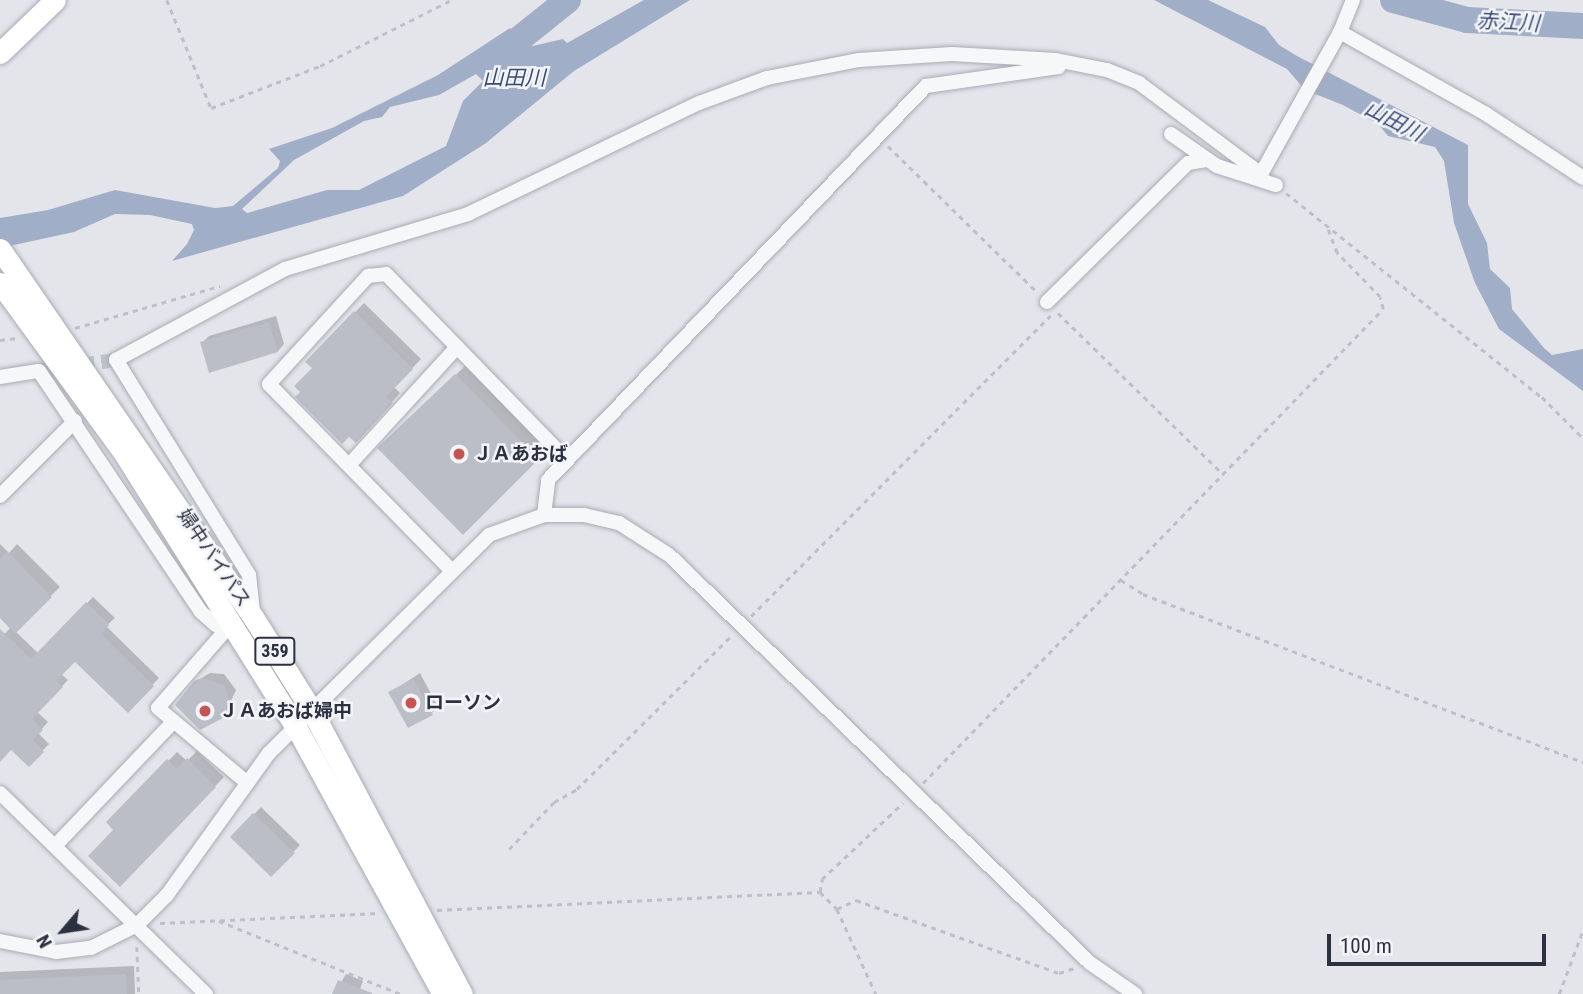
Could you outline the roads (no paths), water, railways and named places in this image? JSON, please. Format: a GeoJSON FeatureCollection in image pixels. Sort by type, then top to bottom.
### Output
{"type":"FeatureCollection","features":[{"type":"Feature","properties":{"kind":"highway"},"geometry":{"type":"LineString","coordinates":[[0,53],[55,0]]}},
{"type":"Feature","properties":{"kind":"highway","name":"婦中バイパス"},"geometry":{"type":"LineString","coordinates":[[0,249],[59,330],[253,617],[312,711],[411,912],[443,994]]}},
{"type":"Feature","properties":{"kind":"highway","name":"婦中バイパス"},"geometry":{"type":"LineString","coordinates":[[0,284],[122,450],[462,994]]}},
{"type":"Feature","properties":{"kind":"street"},"geometry":{"type":"LineString","coordinates":[[253,617],[249,575],[117,360],[285,269],[468,214],[699,103],[766,78],[859,60],[952,54],[1080,65],[1139,83],[1261,174],[1340,32],[1351,5]]}},
{"type":"Feature","properties":{"kind":"street"},"geometry":{"type":"LineString","coordinates":[[1340,32],[1486,114],[1583,178]]}},
{"type":"Feature","properties":{"kind":"street"},"geometry":{"type":"LineString","coordinates":[[544,515],[548,480],[926,86],[1080,65]]}},
{"type":"Feature","properties":{"kind":"street"},"geometry":{"type":"LineString","coordinates":[[1171,134],[1208,159],[1276,185]]}},
{"type":"Feature","properties":{"kind":"street"},"geometry":{"type":"LineString","coordinates":[[1051,306],[1188,163],[1208,159]]}},
{"type":"Feature","properties":{"kind":"street"},"geometry":{"type":"LineString","coordinates":[[452,570],[270,384],[368,276],[386,274],[567,460]]}},
{"type":"Feature","properties":{"kind":"street"},"geometry":{"type":"LineString","coordinates":[[349,465],[457,347]]}},
{"type":"Feature","properties":{"kind":"street"},"geometry":{"type":"LineString","coordinates":[[0,377],[39,371],[44,386],[75,421],[201,612],[216,625],[231,624]]}},
{"type":"Feature","properties":{"kind":"street"},"geometry":{"type":"LineString","coordinates":[[0,496],[75,421]]}},
{"type":"Feature","properties":{"kind":"street"},"geometry":{"type":"LineString","coordinates":[[0,941],[56,952],[91,948],[137,925],[167,895],[245,781],[489,535],[544,515],[584,515],[619,523],[669,555],[912,794],[1090,963],[1135,994]]}},
{"type":"Feature","properties":{"kind":"street"},"geometry":{"type":"LineString","coordinates":[[231,624],[158,708],[245,781]]}},
{"type":"Feature","properties":{"kind":"street"},"geometry":{"type":"LineString","coordinates":[[55,846],[173,722]]}},
{"type":"Feature","properties":{"kind":"street"},"geometry":{"type":"LineString","coordinates":[[0,793],[206,994]]}},
{"type":"Feature","properties":{"kind":"water","name":"山田川"},"geometry":{"type":"Polygon","coordinates":[[[644,0],[690,0],[574,71],[486,143],[403,196],[172,261],[187,244],[194,230],[192,224],[150,215],[115,214],[74,232],[0,248],[0,218],[48,210],[115,190],[215,208],[233,206],[278,168],[280,161],[269,149],[332,128],[438,75],[510,28],[524,48],[563,39],[567,43],[644,0]],[[476,74],[439,95],[390,107],[382,117],[364,121],[294,160],[242,209],[247,213],[327,190],[359,190],[446,146],[463,101],[483,81],[476,74]]]}},
{"type":"Feature","properties":{"kind":"water","name":"山田川"},"geometry":{"type":"Polygon","coordinates":[[[1154,0],[1208,0],[1265,27],[1279,45],[1297,56],[1468,145],[1468,204],[1487,243],[1490,269],[1510,288],[1512,309],[1552,355],[1583,349],[1583,391],[1499,329],[1475,283],[1454,223],[1444,161],[1435,147],[1388,136],[1378,124],[1343,105],[1305,90],[1287,69],[1154,0]]]}},
{"type":"Feature","properties":{"kind":"waterway","name":"赤江川"},"geometry":{"type":"LineString","coordinates":[[520,74],[518,40],[568,0]]}},
{"type":"Feature","properties":{"kind":"waterway","name":"赤江川"},"geometry":{"type":"LineString","coordinates":[[1393,0],[1467,20],[1583,26]]}},
{"type":"Feature","properties":{"kind":"tunnel"},"geometry":{"type":"LineString","coordinates":[[39,371],[116,360]]}},
{"type":"Feature","properties":{"kind":"place","name":"ＪＡあおば"},"geometry":{"type":"Point","coordinates":[459,454]}},
{"type":"Feature","properties":{"kind":"place","name":"ローソン"},"geometry":{"type":"Point","coordinates":[411,703]}},
{"type":"Feature","properties":{"kind":"place","name":"ＪＡあおば婦中"},"geometry":{"type":"Point","coordinates":[205,711]}}]}
